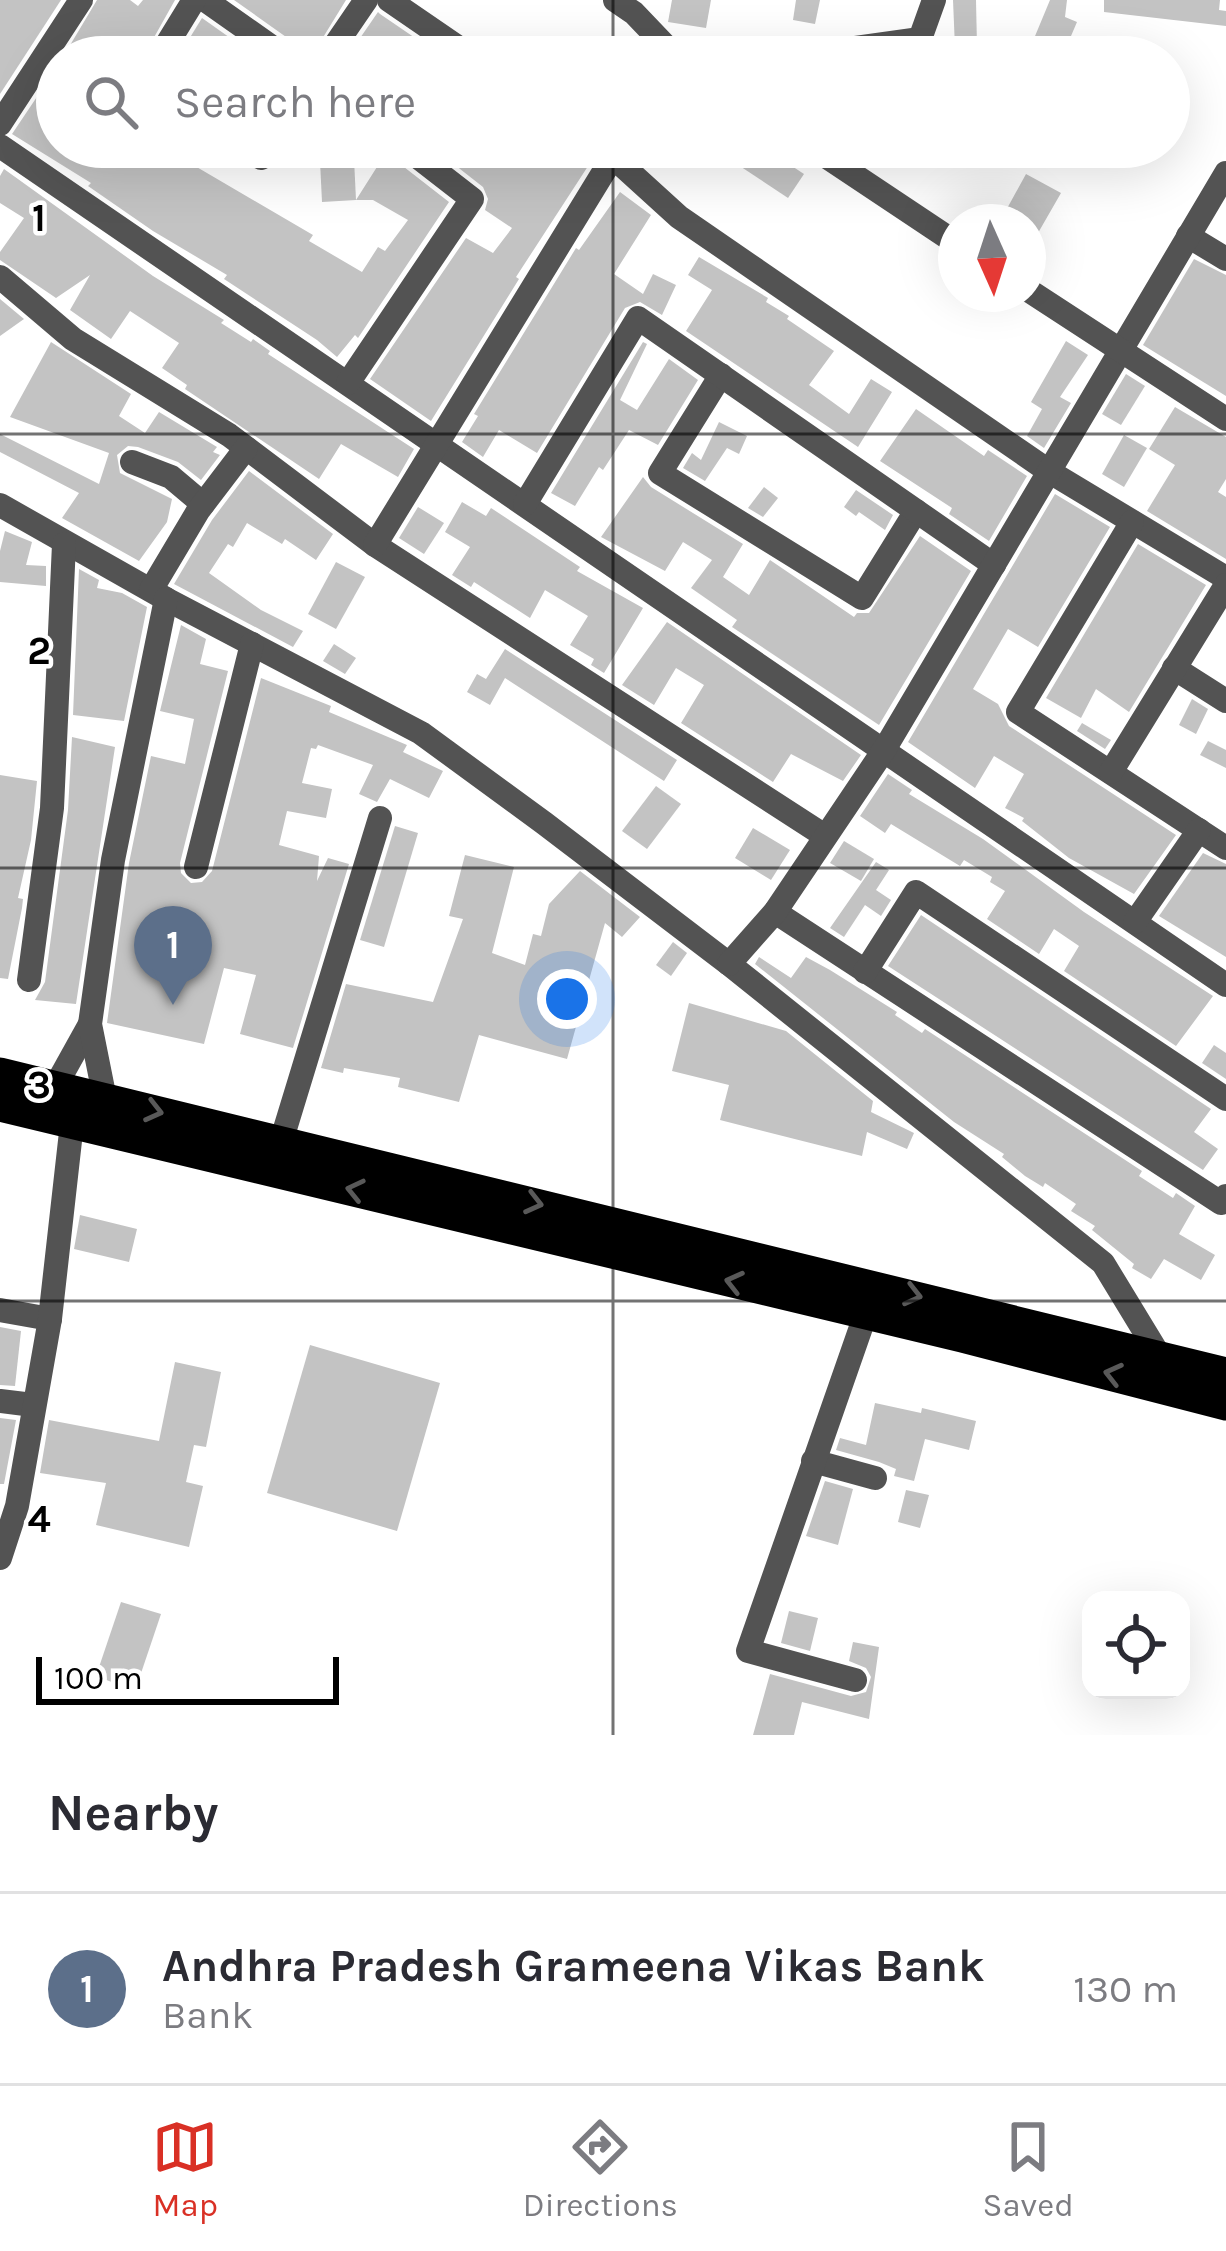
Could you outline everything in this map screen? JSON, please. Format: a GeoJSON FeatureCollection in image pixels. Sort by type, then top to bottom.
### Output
{"type":"FeatureCollection","features":[{"type":"Feature","properties":{"kind":"highway"},"geometry":{"type":"LineString","coordinates":[[0,1074],[281,1142],[866,1313],[1226,1404]]}},
{"type":"Feature","properties":{"kind":"highway"},"geometry":{"type":"LineString","coordinates":[[0,1105],[1226,1373]]}},
{"type":"Feature","properties":{"kind":"street"},"geometry":{"type":"LineString","coordinates":[[57,36],[81,0]]}},
{"type":"Feature","properties":{"kind":"street"},"geometry":{"type":"LineString","coordinates":[[172,36],[194,0]]}},
{"type":"Feature","properties":{"kind":"street"},"geometry":{"type":"LineString","coordinates":[[205,0],[256,36]]}},
{"type":"Feature","properties":{"kind":"street"},"geometry":{"type":"LineString","coordinates":[[341,36],[366,0]]}},
{"type":"Feature","properties":{"kind":"street"},"geometry":{"type":"LineString","coordinates":[[389,0],[441,36]]}},
{"type":"Feature","properties":{"kind":"street"},"geometry":{"type":"LineString","coordinates":[[921,36],[934,0]]}},
{"type":"Feature","properties":{"kind":"street"},"geometry":{"type":"LineString","coordinates":[[630,4],[656,36]]}},
{"type":"Feature","properties":{"kind":"street"},"geometry":{"type":"LineString","coordinates":[[0,124],[36,69]]}},
{"type":"Feature","properties":{"kind":"street"},"geometry":{"type":"LineString","coordinates":[[0,146],[1226,985]]}},
{"type":"Feature","properties":{"kind":"street"},"geometry":{"type":"LineString","coordinates":[[348,383],[472,199],[432,168]]}},
{"type":"Feature","properties":{"kind":"street"},"geometry":{"type":"LineString","coordinates":[[375,545],[601,168]]}},
{"type":"Feature","properties":{"kind":"street"},"geometry":{"type":"LineString","coordinates":[[630,168],[679,217],[1050,472],[1226,582],[1111,772]]}},
{"type":"Feature","properties":{"kind":"street"},"geometry":{"type":"LineString","coordinates":[[844,168],[938,231]]}},
{"type":"Feature","properties":{"kind":"street"},"geometry":{"type":"LineString","coordinates":[[729,964],[776,912],[884,750],[1226,173]]}},
{"type":"Feature","properties":{"kind":"street"},"geometry":{"type":"LineString","coordinates":[[1188,236],[1226,259]]}},
{"type":"Feature","properties":{"kind":"street"},"geometry":{"type":"LineString","coordinates":[[0,277],[73,338],[246,448],[375,545],[825,836]]}},
{"type":"Feature","properties":{"kind":"street"},"geometry":{"type":"LineString","coordinates":[[1046,302],[1226,419]]}},
{"type":"Feature","properties":{"kind":"street"},"geometry":{"type":"LineString","coordinates":[[525,504],[638,318],[994,565]]}},
{"type":"Feature","properties":{"kind":"street"},"geometry":{"type":"LineString","coordinates":[[721,375],[660,473],[862,598],[916,512]]}},
{"type":"Feature","properties":{"kind":"street"},"geometry":{"type":"LineString","coordinates":[[105,1099],[90,1024],[112,860],[158,594],[203,504],[246,448]]}},
{"type":"Feature","properties":{"kind":"street"},"geometry":{"type":"LineString","coordinates":[[132,462],[171,477],[203,504]]}},
{"type":"Feature","properties":{"kind":"street"},"geometry":{"type":"LineString","coordinates":[[0,505],[64,544],[421,733],[729,964],[1103,1263],[1159,1355]]}},
{"type":"Feature","properties":{"kind":"street"},"geometry":{"type":"LineString","coordinates":[[1132,522],[1018,712],[1226,848]]}},
{"type":"Feature","properties":{"kind":"street"},"geometry":{"type":"LineString","coordinates":[[29,980],[52,808],[64,544]]}},
{"type":"Feature","properties":{"kind":"street"},"geometry":{"type":"LineString","coordinates":[[196,867],[252,644]]}},
{"type":"Feature","properties":{"kind":"street"},"geometry":{"type":"LineString","coordinates":[[1174,668],[1226,700]]}},
{"type":"Feature","properties":{"kind":"street"},"geometry":{"type":"LineString","coordinates":[[281,1142],[380,818]]}},
{"type":"Feature","properties":{"kind":"street"},"geometry":{"type":"LineString","coordinates":[[1135,922],[1199,830]]}},
{"type":"Feature","properties":{"kind":"street"},"geometry":{"type":"LineString","coordinates":[[866,972],[916,892],[1226,1100]]}},
{"type":"Feature","properties":{"kind":"street"},"geometry":{"type":"LineString","coordinates":[[776,912],[1221,1203],[1226,1196]]}},
{"type":"Feature","properties":{"kind":"street"},"geometry":{"type":"LineString","coordinates":[[55,1087],[90,1024]]}},
{"type":"Feature","properties":{"kind":"street"},"geometry":{"type":"LineString","coordinates":[[0,1558],[16,1506],[50,1319],[72,1123]]}},
{"type":"Feature","properties":{"kind":"street"},"geometry":{"type":"LineString","coordinates":[[0,1310],[50,1319]]}},
{"type":"Feature","properties":{"kind":"street"},"geometry":{"type":"LineString","coordinates":[[855,1680],[748,1651],[866,1313]]}},
{"type":"Feature","properties":{"kind":"street"},"geometry":{"type":"LineString","coordinates":[[0,1401],[33,1405]]}},
{"type":"Feature","properties":{"kind":"street"},"geometry":{"type":"LineString","coordinates":[[813,1461],[875,1478]]}},
{"type":"Feature","properties":{"kind":"building"},"geometry":{"type":"Polygon","coordinates":[[[0,0],[61,0],[36,36],[0,94],[0,0]]]}},
{"type":"Feature","properties":{"kind":"building"},"geometry":{"type":"Polygon","coordinates":[[[97,0],[130,0],[138,6],[143,0],[175,0],[155,36],[76,36],[97,0]]]}},
{"type":"Feature","properties":{"kind":"building"},"geometry":{"type":"Polygon","coordinates":[[[234,0],[346,0],[324,36],[285,36],[234,0]]]}},
{"type":"Feature","properties":{"kind":"building"},"geometry":{"type":"Polygon","coordinates":[[[672,0],[711,0],[706,28],[668,22],[672,0]]]}},
{"type":"Feature","properties":{"kind":"building"},"geometry":{"type":"Polygon","coordinates":[[[796,0],[820,0],[815,24],[793,20],[796,0]]]}},
{"type":"Feature","properties":{"kind":"building"},"geometry":{"type":"Polygon","coordinates":[[[953,0],[976,0],[977,36],[954,36],[953,0]]]}},
{"type":"Feature","properties":{"kind":"building"},"geometry":{"type":"Polygon","coordinates":[[[1050,0],[1067,0],[1065,17],[1077,22],[1071,36],[1035,36],[1050,0]]]}},
{"type":"Feature","properties":{"kind":"building"},"geometry":{"type":"Polygon","coordinates":[[[1104,0],[1220,0],[1226,26],[1104,12],[1104,0]]]}},
{"type":"Feature","properties":{"kind":"building"},"geometry":{"type":"Polygon","coordinates":[[[378,12],[412,36],[361,36],[378,12]]]}},
{"type":"Feature","properties":{"kind":"building"},"geometry":{"type":"Polygon","coordinates":[[[202,18],[227,36],[191,36],[202,18]]]}},
{"type":"Feature","properties":{"kind":"building"},"geometry":{"type":"Polygon","coordinates":[[[36,98],[36,149],[12,134],[36,98]]]}},
{"type":"Feature","properties":{"kind":"building"},"geometry":{"type":"Polygon","coordinates":[[[67,168],[198,168],[313,235],[309,241],[362,272],[378,247],[385,251],[408,220],[373,200],[356,200],[376,168],[405,168],[449,202],[358,338],[355,335],[337,357],[224,279],[227,275],[88,186],[91,183],[67,168]]]}},
{"type":"Feature","properties":{"kind":"building"},"geometry":{"type":"Polygon","coordinates":[[[320,168],[354,168],[356,200],[322,202],[320,168]]]}},
{"type":"Feature","properties":{"kind":"building"},"geometry":{"type":"Polygon","coordinates":[[[459,168],[587,168],[431,421],[370,379],[466,238],[493,253],[512,228],[485,210],[488,199],[483,187],[459,168]]]}},
{"type":"Feature","properties":{"kind":"building"},"geometry":{"type":"Polygon","coordinates":[[[743,168],[795,168],[804,174],[788,198],[743,168]]]}},
{"type":"Feature","properties":{"kind":"building"},"geometry":{"type":"Polygon","coordinates":[[[4,169],[153,276],[224,320],[221,323],[253,339],[268,354],[414,449],[398,477],[341,444],[319,479],[185,389],[187,385],[162,368],[179,343],[130,311],[111,339],[70,310],[90,275],[56,298],[0,260],[0,252],[24,218],[0,203],[4,169]]]}},
{"type":"Feature","properties":{"kind":"building"},"geometry":{"type":"Polygon","coordinates":[[[1026,174],[1061,193],[1046,219],[1046,204],[1010,204],[1026,174]]]}},
{"type":"Feature","properties":{"kind":"building"},"geometry":{"type":"Polygon","coordinates":[[[620,192],[651,215],[614,274],[643,294],[653,274],[676,285],[662,315],[640,302],[625,308],[537,453],[499,430],[483,457],[462,442],[478,416],[474,414],[576,248],[620,192]]]}},
{"type":"Feature","properties":{"kind":"building"},"geometry":{"type":"Polygon","coordinates":[[[699,257],[768,298],[766,302],[787,319],[834,351],[809,385],[849,414],[871,379],[892,392],[858,447],[686,331],[712,290],[688,275],[699,257]]]}},
{"type":"Feature","properties":{"kind":"building"},"geometry":{"type":"Polygon","coordinates":[[[1194,259],[1226,275],[1226,396],[1143,345],[1194,259]]]}},
{"type":"Feature","properties":{"kind":"building"},"geometry":{"type":"Polygon","coordinates":[[[0,299],[24,319],[0,336],[0,299]]]}},
{"type":"Feature","properties":{"kind":"building"},"geometry":{"type":"Polygon","coordinates":[[[1066,341],[1088,355],[1060,397],[1071,403],[1044,448],[1027,436],[1042,409],[1031,402],[1066,341]]]}},
{"type":"Feature","properties":{"kind":"building"},"geometry":{"type":"Polygon","coordinates":[[[51,342],[131,394],[119,416],[145,433],[159,412],[217,447],[213,452],[220,455],[201,480],[178,462],[138,447],[128,446],[117,455],[120,473],[172,499],[167,522],[139,561],[62,518],[79,493],[0,452],[0,434],[99,484],[109,453],[10,417],[51,342]]]}},
{"type":"Feature","properties":{"kind":"building"},"geometry":{"type":"Polygon","coordinates":[[[643,342],[647,344],[620,400],[637,410],[669,359],[698,380],[658,445],[629,430],[575,506],[551,493],[643,342]]]}},
{"type":"Feature","properties":{"kind":"building"},"geometry":{"type":"Polygon","coordinates":[[[1126,374],[1145,386],[1121,425],[1102,414],[1126,374]]]}},
{"type":"Feature","properties":{"kind":"building"},"geometry":{"type":"Polygon","coordinates":[[[1175,407],[1226,437],[1226,479],[1218,492],[1226,497],[1226,559],[1147,511],[1175,465],[1149,449],[1175,407]]]}},
{"type":"Feature","properties":{"kind":"building"},"geometry":{"type":"Polygon","coordinates":[[[916,409],[984,456],[988,450],[1027,476],[989,541],[949,514],[952,508],[880,461],[916,409]]]}},
{"type":"Feature","properties":{"kind":"building"},"geometry":{"type":"Polygon","coordinates":[[[719,422],[747,436],[739,454],[727,448],[705,481],[683,468],[692,453],[701,460],[719,422]]]}},
{"type":"Feature","properties":{"kind":"building"},"geometry":{"type":"Polygon","coordinates":[[[1124,435],[1147,448],[1124,487],[1102,474],[1124,435]]]}},
{"type":"Feature","properties":{"kind":"building"},"geometry":{"type":"Polygon","coordinates":[[[249,471],[333,534],[316,560],[285,539],[282,544],[247,523],[209,573],[261,610],[303,631],[293,647],[174,584],[212,520],[249,471]]]}},
{"type":"Feature","properties":{"kind":"building"},"geometry":{"type":"Polygon","coordinates":[[[643,477],[651,487],[743,544],[723,577],[749,595],[770,560],[854,617],[869,613],[920,536],[971,571],[879,725],[732,627],[737,620],[691,588],[712,560],[683,542],[665,571],[601,537],[643,477]]]}},
{"type":"Feature","properties":{"kind":"building"},"geometry":{"type":"Polygon","coordinates":[[[764,487],[778,498],[763,517],[748,508],[764,487]]]}},
{"type":"Feature","properties":{"kind":"building"},"geometry":{"type":"Polygon","coordinates":[[[856,490],[893,515],[885,530],[844,507],[856,490]]]}},
{"type":"Feature","properties":{"kind":"building"},"geometry":{"type":"Polygon","coordinates":[[[1055,494],[1110,527],[1038,647],[1008,629],[973,689],[998,704],[1009,726],[1176,835],[1134,894],[1069,858],[1024,818],[1005,808],[1024,774],[994,756],[975,788],[908,742],[1055,494]]]}},
{"type":"Feature","properties":{"kind":"building"},"geometry":{"type":"Polygon","coordinates":[[[462,502],[486,516],[491,508],[580,567],[577,571],[643,608],[604,673],[591,665],[594,659],[570,645],[588,616],[545,590],[530,618],[474,582],[471,587],[452,575],[470,547],[445,532],[462,502]]]}},
{"type":"Feature","properties":{"kind":"building"},"geometry":{"type":"Polygon","coordinates":[[[418,507],[444,523],[424,554],[399,538],[418,507]]]}},
{"type":"Feature","properties":{"kind":"building"},"geometry":{"type":"Polygon","coordinates":[[[5,531],[32,542],[26,565],[46,566],[46,586],[0,582],[5,531]]]}},
{"type":"Feature","properties":{"kind":"building"},"geometry":{"type":"Polygon","coordinates":[[[1138,544],[1206,585],[1129,712],[1096,689],[1081,718],[1046,698],[1138,544]]]}},
{"type":"Feature","properties":{"kind":"building"},"geometry":{"type":"Polygon","coordinates":[[[336,562],[365,577],[336,629],[308,614],[336,562]]]}},
{"type":"Feature","properties":{"kind":"building"},"geometry":{"type":"Polygon","coordinates":[[[79,569],[99,580],[97,588],[122,593],[147,607],[124,721],[73,715],[79,569]]]}},
{"type":"Feature","properties":{"kind":"building"},"geometry":{"type":"Polygon","coordinates":[[[667,622],[861,755],[843,781],[791,754],[773,782],[681,723],[704,685],[676,668],[654,705],[622,685],[667,622]]]}},
{"type":"Feature","properties":{"kind":"building"},"geometry":{"type":"Polygon","coordinates":[[[181,625],[206,639],[200,664],[228,671],[180,863],[181,873],[191,883],[202,882],[212,871],[261,678],[331,706],[329,712],[407,745],[403,752],[443,771],[429,798],[390,779],[377,802],[359,794],[373,765],[318,745],[311,748],[302,783],[332,789],[326,818],[287,811],[279,845],[319,856],[317,881],[328,858],[349,864],[293,1048],[240,1034],[256,975],[224,968],[204,1044],[107,1023],[129,863],[151,756],[185,764],[194,719],[160,711],[181,625]]]}},
{"type":"Feature","properties":{"kind":"building"},"geometry":{"type":"Polygon","coordinates":[[[334,644],[356,658],[345,674],[323,661],[334,644]]]}},
{"type":"Feature","properties":{"kind":"building"},"geometry":{"type":"Polygon","coordinates":[[[505,649],[677,760],[664,781],[505,678],[490,705],[467,692],[477,674],[486,679],[505,649]]]}},
{"type":"Feature","properties":{"kind":"building"},"geometry":{"type":"Polygon","coordinates":[[[1192,699],[1208,709],[1196,734],[1179,725],[1192,699]]]}},
{"type":"Feature","properties":{"kind":"building"},"geometry":{"type":"Polygon","coordinates":[[[1082,723],[1111,740],[1105,749],[1077,731],[1082,723]]]}},
{"type":"Feature","properties":{"kind":"building"},"geometry":{"type":"Polygon","coordinates":[[[72,737],[115,747],[76,1004],[35,1000],[45,982],[68,810],[72,737]]]}},
{"type":"Feature","properties":{"kind":"building"},"geometry":{"type":"Polygon","coordinates":[[[1208,741],[1226,750],[1226,768],[1200,755],[1208,741]]]}},
{"type":"Feature","properties":{"kind":"building"},"geometry":{"type":"Polygon","coordinates":[[[888,774],[912,790],[909,794],[1213,996],[1176,1046],[1064,971],[1079,946],[1054,929],[1039,954],[987,919],[1005,891],[990,882],[992,877],[964,860],[960,866],[891,824],[885,833],[860,816],[888,774]]]}},
{"type":"Feature","properties":{"kind":"building"},"geometry":{"type":"Polygon","coordinates":[[[0,775],[37,781],[8,979],[0,978],[0,775]]]}},
{"type":"Feature","properties":{"kind":"building"},"geometry":{"type":"Polygon","coordinates":[[[656,786],[681,804],[647,849],[622,831],[656,786]]]}},
{"type":"Feature","properties":{"kind":"building"},"geometry":{"type":"Polygon","coordinates":[[[395,826],[418,833],[384,947],[360,940],[395,826]]]}},
{"type":"Feature","properties":{"kind":"building"},"geometry":{"type":"Polygon","coordinates":[[[753,828],[790,850],[771,880],[735,858],[753,828]]]}},
{"type":"Feature","properties":{"kind":"building"},"geometry":{"type":"Polygon","coordinates":[[[844,841],[874,859],[861,881],[830,863],[844,841]]]}},
{"type":"Feature","properties":{"kind":"building"},"geometry":{"type":"Polygon","coordinates":[[[1203,853],[1226,864],[1226,957],[1159,916],[1203,853]]]}},
{"type":"Feature","properties":{"kind":"building"},"geometry":{"type":"Polygon","coordinates":[[[465,855],[514,867],[492,953],[525,965],[533,934],[541,936],[549,904],[580,871],[640,917],[622,937],[605,923],[567,1059],[479,1035],[459,1102],[398,1087],[400,1078],[321,1068],[346,984],[433,1002],[463,919],[449,916],[465,855]]]}},
{"type":"Feature","properties":{"kind":"building"},"geometry":{"type":"Polygon","coordinates":[[[876,862],[889,870],[876,890],[891,900],[881,916],[865,905],[844,937],[830,928],[876,862]]]}},
{"type":"Feature","properties":{"kind":"building"},"geometry":{"type":"Polygon","coordinates":[[[921,915],[1211,1109],[1194,1132],[1218,1149],[1203,1170],[888,966],[921,915]]]}},
{"type":"Feature","properties":{"kind":"building"},"geometry":{"type":"Polygon","coordinates":[[[673,942],[687,953],[671,976],[656,965],[673,942]]]}},
{"type":"Feature","properties":{"kind":"building"},"geometry":{"type":"Polygon","coordinates":[[[759,957],[791,978],[806,957],[830,970],[1142,1171],[1139,1176],[1173,1198],[1176,1193],[1195,1206],[1179,1234],[1215,1255],[1201,1280],[1164,1259],[1151,1279],[1132,1268],[1134,1264],[1092,1230],[1095,1226],[1071,1211],[1076,1204],[1025,1176],[1004,1154],[954,1122],[755,964],[759,957]]]}},
{"type":"Feature","properties":{"kind":"building"},"geometry":{"type":"Polygon","coordinates":[[[689,1003],[786,1031],[873,1101],[871,1112],[914,1133],[907,1149],[867,1132],[862,1156],[720,1120],[729,1085],[672,1071],[689,1003]]]}},
{"type":"Feature","properties":{"kind":"building"},"geometry":{"type":"Polygon","coordinates":[[[1214,1045],[1226,1053],[1226,1079],[1202,1063],[1214,1045]]]}},
{"type":"Feature","properties":{"kind":"building"},"geometry":{"type":"Polygon","coordinates":[[[80,1215],[137,1229],[129,1262],[74,1249],[80,1215]]]}},
{"type":"Feature","properties":{"kind":"building"},"geometry":{"type":"Polygon","coordinates":[[[0,1327],[21,1331],[15,1386],[0,1385],[0,1327]]]}},
{"type":"Feature","properties":{"kind":"building"},"geometry":{"type":"Polygon","coordinates":[[[310,1345],[440,1383],[397,1531],[267,1493],[310,1345]]]}},
{"type":"Feature","properties":{"kind":"building"},"geometry":{"type":"Polygon","coordinates":[[[175,1362],[221,1372],[206,1447],[194,1445],[186,1482],[203,1486],[189,1547],[96,1525],[106,1483],[40,1473],[49,1420],[159,1441],[175,1362]]]}},
{"type":"Feature","properties":{"kind":"building"},"geometry":{"type":"Polygon","coordinates":[[[875,1403],[976,1421],[969,1450],[925,1439],[914,1481],[894,1476],[896,1469],[879,1462],[836,1450],[840,1438],[866,1445],[875,1403]]]}},
{"type":"Feature","properties":{"kind":"building"},"geometry":{"type":"Polygon","coordinates":[[[0,1418],[16,1420],[4,1484],[0,1484],[0,1418]]]}},
{"type":"Feature","properties":{"kind":"building"},"geometry":{"type":"Polygon","coordinates":[[[825,1481],[853,1489],[838,1545],[806,1536],[825,1481]]]}},
{"type":"Feature","properties":{"kind":"building"},"geometry":{"type":"Polygon","coordinates":[[[906,1490],[929,1495],[920,1528],[898,1522],[906,1490]]]}},
{"type":"Feature","properties":{"kind":"building"},"geometry":{"type":"Polygon","coordinates":[[[121,1602],[161,1614],[135,1691],[96,1676],[121,1602]]]}},
{"type":"Feature","properties":{"kind":"building"},"geometry":{"type":"Polygon","coordinates":[[[789,1611],[818,1618],[810,1651],[781,1643],[789,1611]]]}},
{"type":"Feature","properties":{"kind":"building"},"geometry":{"type":"Polygon","coordinates":[[[853,1642],[879,1647],[869,1719],[802,1702],[794,1735],[753,1735],[770,1674],[851,1696],[866,1692],[871,1677],[866,1668],[849,1661],[853,1642]]]}},
{"type":"Feature","properties":{"kind":"place","name":"Andhra Pradesh Grameena Vikas Bank"},"geometry":{"type":"Point","coordinates":[173,1005]}}]}
